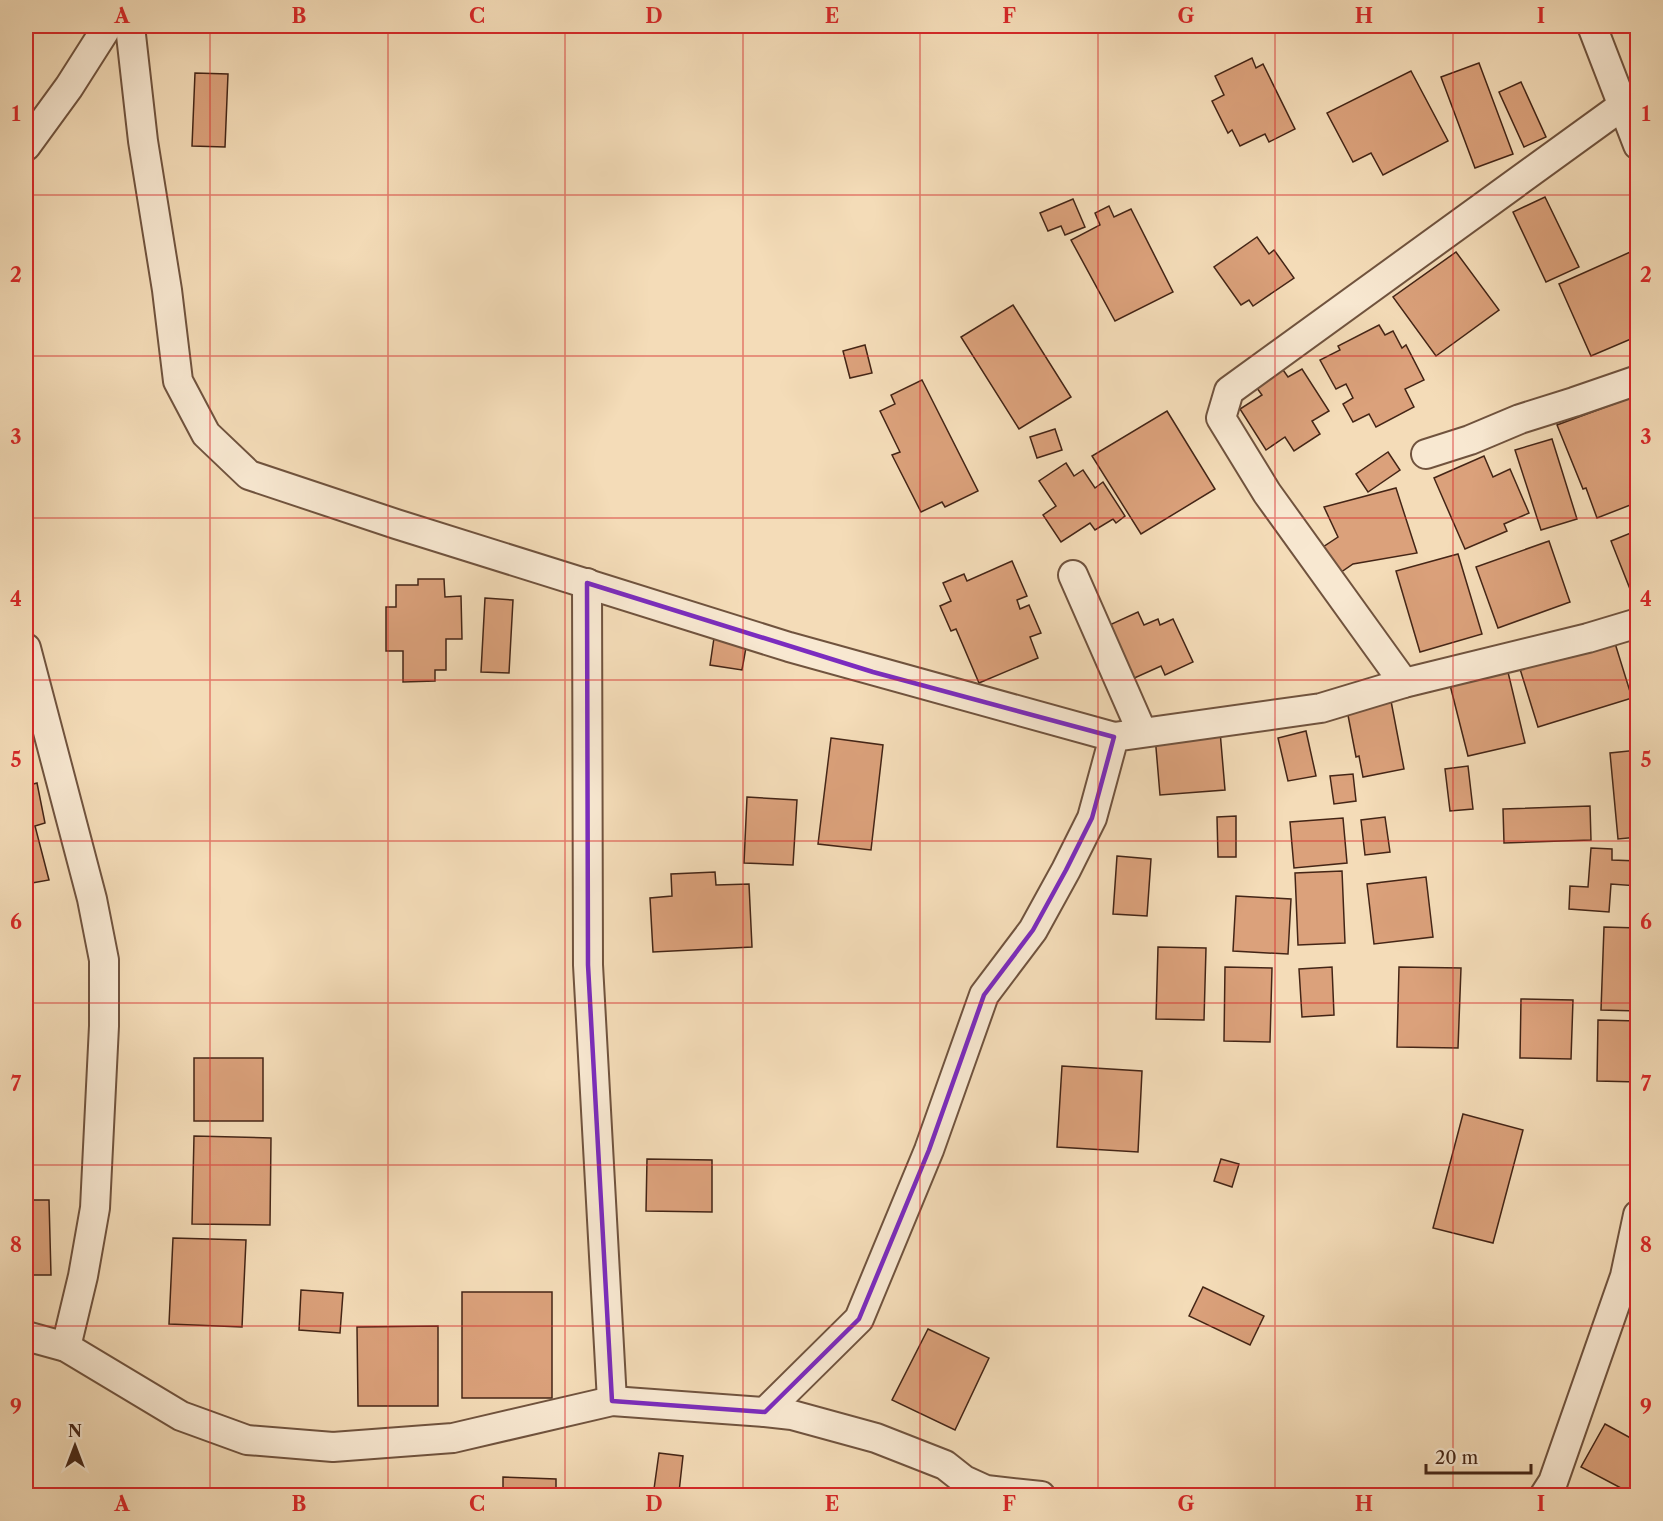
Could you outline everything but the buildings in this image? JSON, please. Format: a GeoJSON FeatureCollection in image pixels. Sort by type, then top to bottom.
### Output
{"type":"FeatureCollection","features":[{"type":"Feature","properties":{"kind":"street"},"geometry":{"type":"LineString","coordinates":[[26,146],[69,87],[107,26]]}},
{"type":"Feature","properties":{"kind":"street"},"geometry":{"type":"LineString","coordinates":[[130,26],[143,141],[167,290],[178,381],[206,434],[249,476],[873,672],[1114,737],[1321,708],[1404,683],[1588,638],[1638,623]]}},
{"type":"Feature","properties":{"kind":"street"},"geometry":{"type":"LineString","coordinates":[[1592,26],[1638,145]]}},
{"type":"Feature","properties":{"kind":"street"},"geometry":{"type":"LineString","coordinates":[[1404,683],[1267,493],[1221,418],[1229,391],[1622,106]]}},
{"type":"Feature","properties":{"kind":"street"},"geometry":{"type":"LineString","coordinates":[[1426,454],[1470,440],[1520,419],[1638,380]]}},
{"type":"Feature","properties":{"kind":"street"},"geometry":{"type":"LineString","coordinates":[[1074,575],[1142,732]]}},
{"type":"Feature","properties":{"kind":"street"},"geometry":{"type":"LineString","coordinates":[[586,583],[588,965],[612,1401]]}},
{"type":"Feature","properties":{"kind":"street"},"geometry":{"type":"LineString","coordinates":[[26,648],[92,899],[104,960],[104,1026],[95,1208],[83,1276],[66,1347]]}},
{"type":"Feature","properties":{"kind":"street"},"geometry":{"type":"LineString","coordinates":[[765,1412],[859,1319],[929,1150],[984,995],[1033,930],[1066,870],[1092,818],[1114,737]]}},
{"type":"Feature","properties":{"kind":"street"},"geometry":{"type":"LineString","coordinates":[[1544,1496],[1553,1482],[1631,1280],[1638,1215]]}},
{"type":"Feature","properties":{"kind":"street"},"geometry":{"type":"LineString","coordinates":[[26,1336],[66,1347],[181,1416],[247,1440],[333,1447],[453,1438],[612,1401],[792,1415],[876,1438],[945,1465],[964,1480],[987,1490],[1041,1496]]}},
{"type":"Feature","properties":{"kind":"highlighted area"},"geometry":{"type":"Polygon","coordinates":[[[587,583],[873,672],[1114,737],[1092,818],[1066,870],[1033,930],[984,995],[929,1150],[859,1319],[765,1412],[612,1401],[588,965],[587,583]]]}}]}
